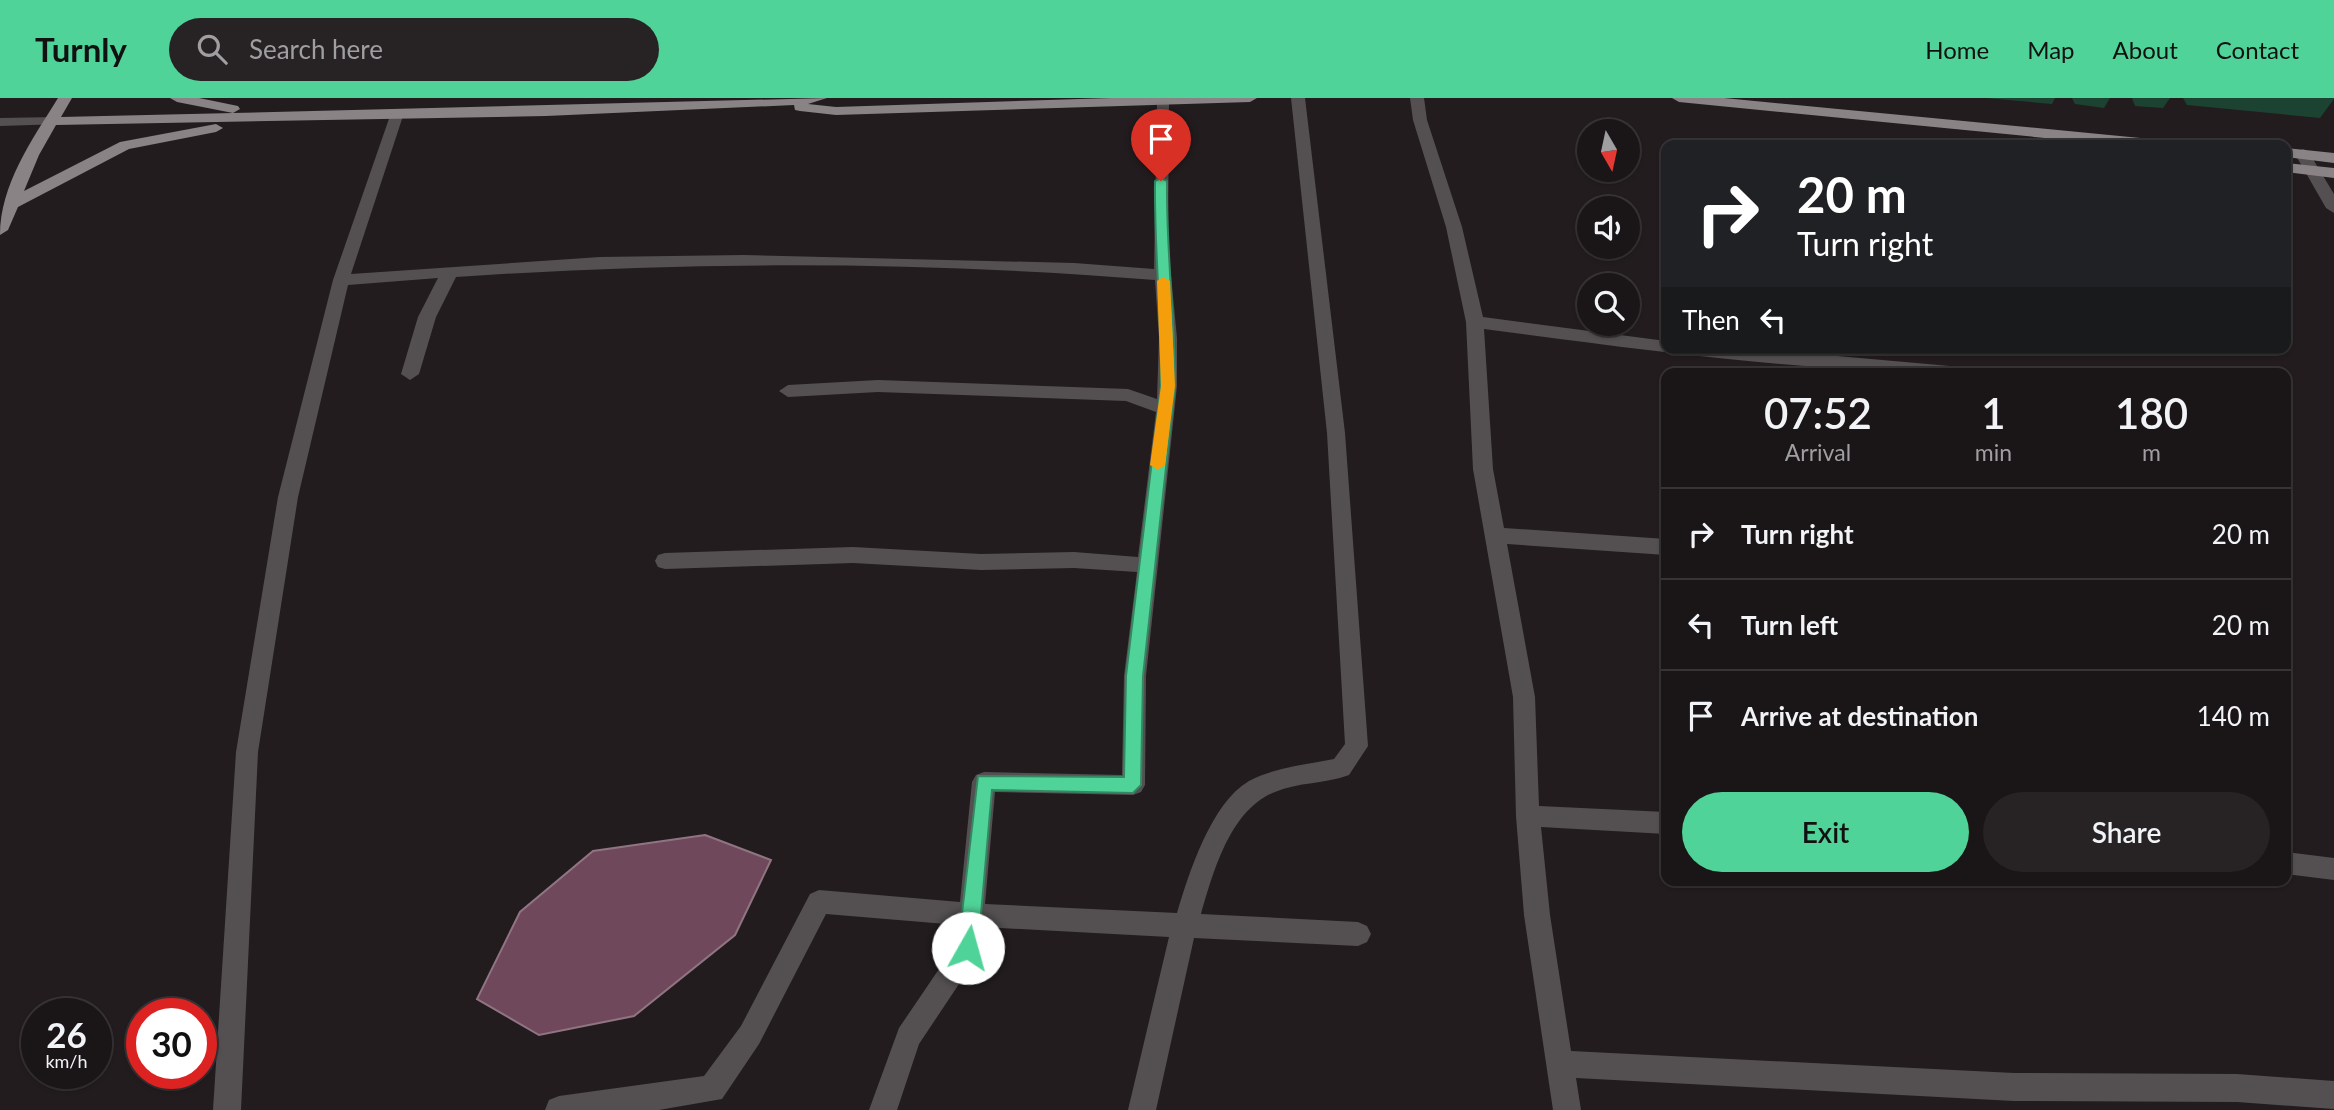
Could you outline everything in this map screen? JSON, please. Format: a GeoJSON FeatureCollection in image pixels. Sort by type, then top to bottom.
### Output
{"type":"FeatureCollection","features":[{"type":"Feature","properties":{"kind":"main road"},"geometry":{"type":"LineString","coordinates":[[0,230],[31,155],[55,121],[65,98]]}},
{"type":"Feature","properties":{"kind":"main road"},"geometry":{"type":"LineString","coordinates":[[177,98],[273,117]]}},
{"type":"Feature","properties":{"kind":"main road"},"geometry":{"type":"LineString","coordinates":[[55,121],[396,116],[763,104],[820,98]]}},
{"type":"Feature","properties":{"kind":"main road"},"geometry":{"type":"LineString","coordinates":[[763,104],[836,111],[1164,103],[1250,98]]}},
{"type":"Feature","properties":{"kind":"main road"},"geometry":{"type":"LineString","coordinates":[[1679,98],[2110,140]]}},
{"type":"Feature","properties":{"kind":"main road"},"geometry":{"type":"LineString","coordinates":[[13,203],[124,145],[273,117]]}},
{"type":"Feature","properties":{"kind":"main road"},"geometry":{"type":"LineString","coordinates":[[2291,154],[2334,158]]}},
{"type":"Feature","properties":{"kind":"main road"},"geometry":{"type":"LineString","coordinates":[[2291,169],[2334,173]]}},
{"type":"Feature","properties":{"kind":"street"},"geometry":{"type":"LineString","coordinates":[[1142,1110],[1185,925],[1232,811],[1250,793],[1270,783],[1341,768],[1357,746],[1336,433],[1298,98]]}},
{"type":"Feature","properties":{"kind":"street"},"geometry":{"type":"LineString","coordinates":[[1417,98],[1420,120],[1454,227],[1475,322],[1483,469],[1524,698],[1528,816],[1537,915],[1567,1110]]}},
{"type":"Feature","properties":{"kind":"street"},"geometry":{"type":"LineString","coordinates":[[883,1110],[908,1037],[968,948],[984,782],[1133,785],[1135,676],[1165,409],[1168,338],[1160,244],[1164,103]]}},
{"type":"Feature","properties":{"kind":"street"},"geometry":{"type":"LineString","coordinates":[[227,1110],[247,752],[288,497],[341,281],[396,116]]}},
{"type":"Feature","properties":{"kind":"street"},"geometry":{"type":"LineString","coordinates":[[0,122],[55,121]]}},
{"type":"Feature","properties":{"kind":"street"},"geometry":{"type":"LineString","coordinates":[[2303,155],[2334,208]]}},
{"type":"Feature","properties":{"kind":"street"},"geometry":{"type":"LineString","coordinates":[[341,281],[600,262],[744,260],[1074,268],[1163,275]]}},
{"type":"Feature","properties":{"kind":"street"},"geometry":{"type":"LineString","coordinates":[[410,374],[427,317],[450,272]]}},
{"type":"Feature","properties":{"kind":"street"},"geometry":{"type":"LineString","coordinates":[[1475,322],[1661,346]]}},
{"type":"Feature","properties":{"kind":"street"},"geometry":{"type":"LineString","coordinates":[[1746,354],[1904,368]]}},
{"type":"Feature","properties":{"kind":"street"},"geometry":{"type":"LineString","coordinates":[[788,391],[878,386],[1128,395],[1165,409]]}},
{"type":"Feature","properties":{"kind":"street"},"geometry":{"type":"LineString","coordinates":[[1493,535],[1661,547]]}},
{"type":"Feature","properties":{"kind":"street"},"geometry":{"type":"LineString","coordinates":[[665,561],[853,555],[981,562],[1074,560],[1147,565]]}},
{"type":"Feature","properties":{"kind":"street"},"geometry":{"type":"LineString","coordinates":[[1528,816],[1661,823]]}},
{"type":"Feature","properties":{"kind":"street"},"geometry":{"type":"LineString","coordinates":[[2291,864],[2334,869]]}},
{"type":"Feature","properties":{"kind":"street"},"geometry":{"type":"LineString","coordinates":[[559,1110],[712,1089],[750,1035],[819,902],[972,915],[1358,934]]}},
{"type":"Feature","properties":{"kind":"street"},"geometry":{"type":"LineString","coordinates":[[1561,1064],[2014,1087],[2237,1088],[2334,1095]]}},
{"type":"Feature","properties":{"kind":"shaded area"},"geometry":{"type":"Polygon","coordinates":[[[705,835],[771,860],[735,935],[634,1016],[539,1035],[477,999],[520,912],[593,851],[705,835]]]}},
{"type":"Feature","properties":{"kind":"slow traffic"},"geometry":{"type":"LineString","coordinates":[[1158,465],[1168,386],[1168,338],[1163,281]]}},
{"type":"Feature","properties":{"kind":"route"},"geometry":{"type":"LineString","coordinates":[[968,948],[984,782],[1133,785],[1135,676],[1168,386],[1168,338],[1160,244],[1161,181]]}}]}
